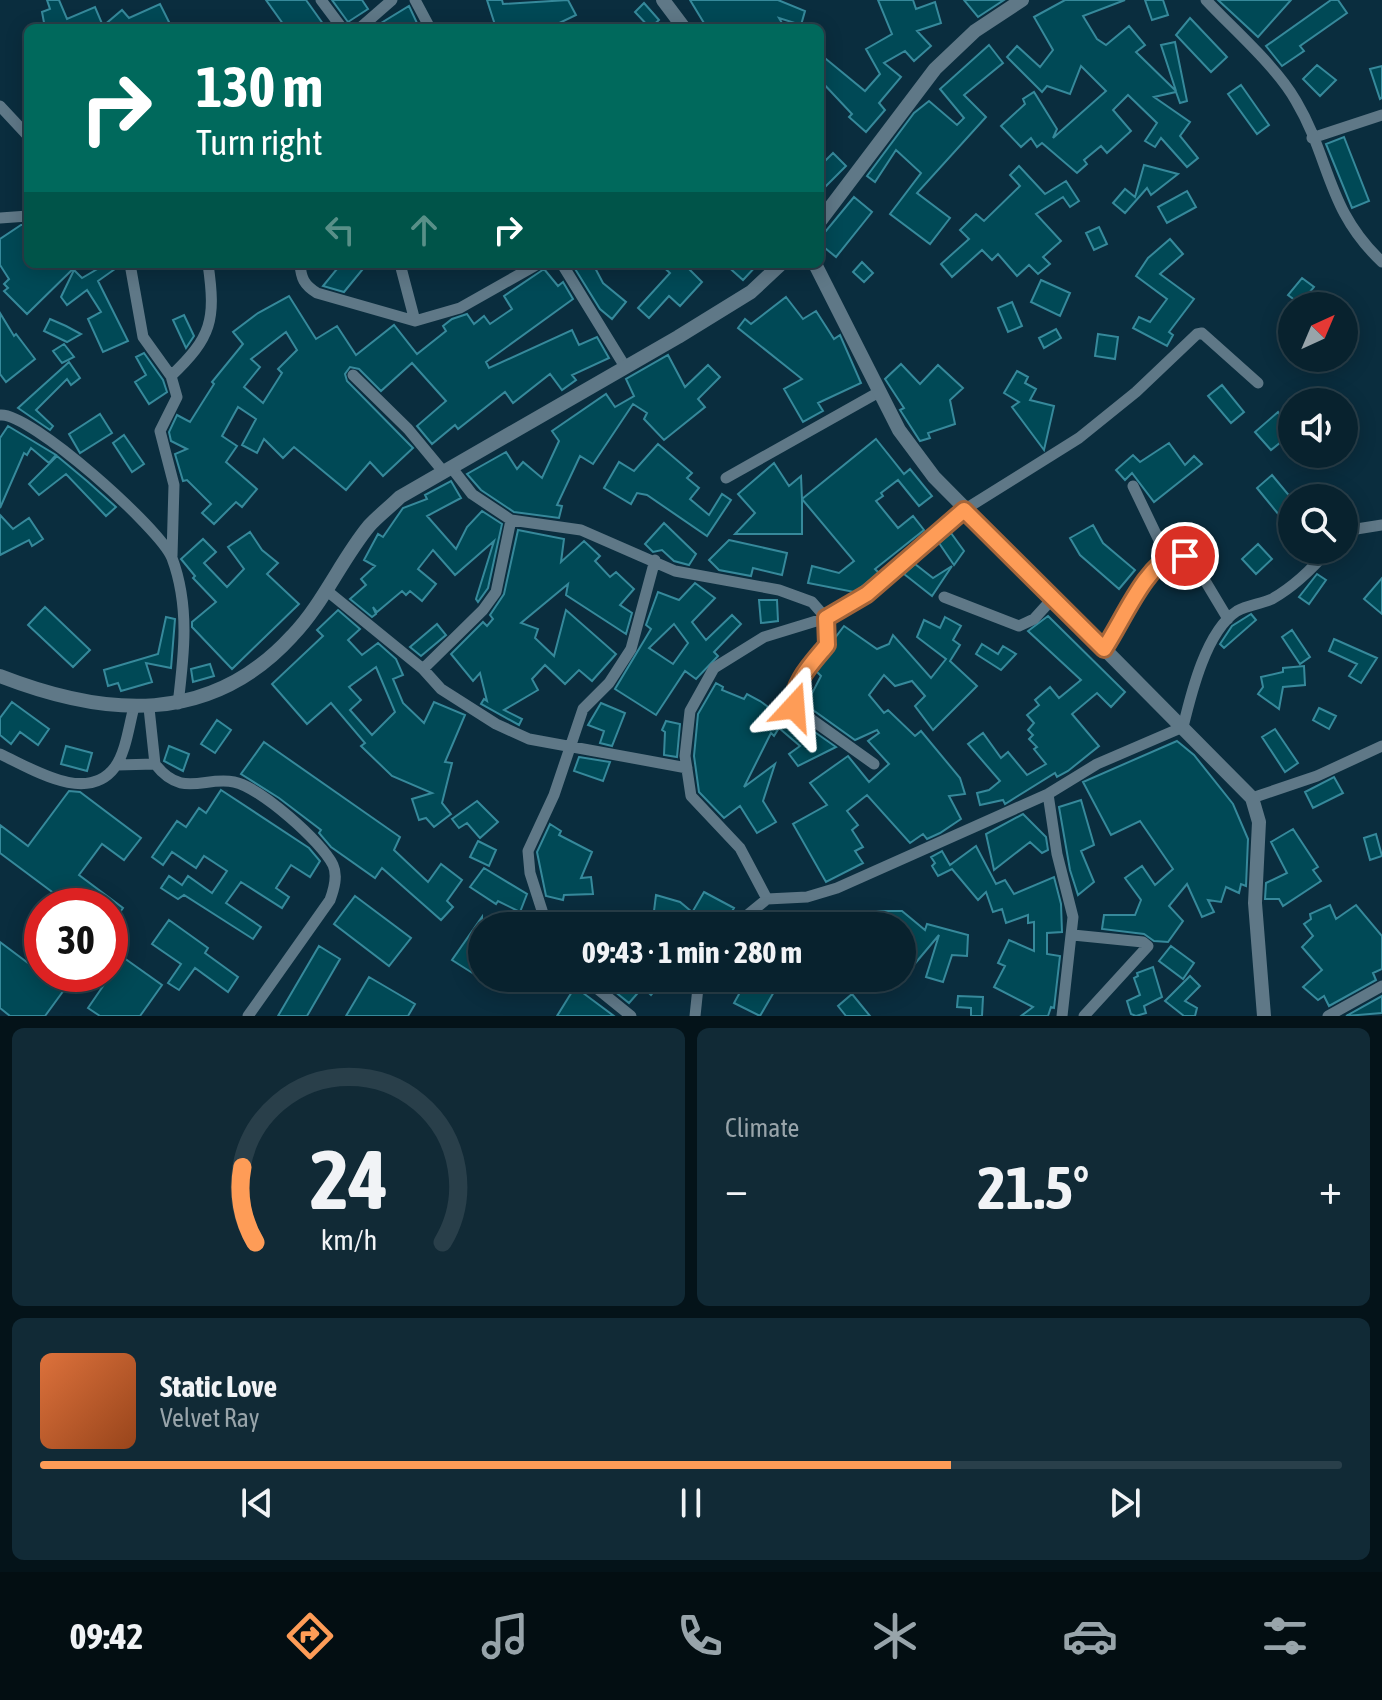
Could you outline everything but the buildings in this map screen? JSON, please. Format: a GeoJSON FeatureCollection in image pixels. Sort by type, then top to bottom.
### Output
{"type":"FeatureCollection","features":[{"type":"Feature","properties":{"kind":"street"},"geometry":{"type":"LineString","coordinates":[[321,0],[339,24]]}},
{"type":"Feature","properties":{"kind":"street"},"geometry":{"type":"LineString","coordinates":[[365,24],[392,0]]}},
{"type":"Feature","properties":{"kind":"street"},"geometry":{"type":"LineString","coordinates":[[415,0],[428,24]]}},
{"type":"Feature","properties":{"kind":"street"},"geometry":{"type":"LineString","coordinates":[[663,0],[681,24]]}},
{"type":"Feature","properties":{"kind":"street"},"geometry":{"type":"LineString","coordinates":[[824,216],[935,69],[975,31],[1022,0]]}},
{"type":"Feature","properties":{"kind":"street"},"geometry":{"type":"LineString","coordinates":[[1206,0],[1296,100],[1334,197],[1362,243],[1382,262]]}},
{"type":"Feature","properties":{"kind":"street"},"geometry":{"type":"LineString","coordinates":[[0,106],[24,132]]}},
{"type":"Feature","properties":{"kind":"street"},"geometry":{"type":"LineString","coordinates":[[1312,138],[1382,115]]}},
{"type":"Feature","properties":{"kind":"street"},"geometry":{"type":"LineString","coordinates":[[0,218],[24,216]]}},
{"type":"Feature","properties":{"kind":"street"},"geometry":{"type":"LineString","coordinates":[[131,268],[143,337],[171,376],[177,397],[160,431],[174,485],[172,556],[187,630],[178,704]]}},
{"type":"Feature","properties":{"kind":"street"},"geometry":{"type":"LineString","coordinates":[[171,376],[198,351],[209,331],[213,300],[209,268]]}},
{"type":"Feature","properties":{"kind":"street"},"geometry":{"type":"LineString","coordinates":[[300,268],[300,276],[307,287],[317,293],[415,321],[460,308],[531,268]]}},
{"type":"Feature","properties":{"kind":"street"},"geometry":{"type":"LineString","coordinates":[[401,268],[415,321]]}},
{"type":"Feature","properties":{"kind":"street"},"geometry":{"type":"LineString","coordinates":[[564,268],[624,365]]}},
{"type":"Feature","properties":{"kind":"street"},"geometry":{"type":"LineString","coordinates":[[0,676],[29,687],[149,708],[178,704],[240,680],[292,637],[370,526],[400,497],[751,292],[777,268]]}},
{"type":"Feature","properties":{"kind":"street"},"geometry":{"type":"LineString","coordinates":[[817,268],[899,430],[964,510],[1252,798],[1259,822],[1255,903],[1264,1016]]}},
{"type":"Feature","properties":{"kind":"street"},"geometry":{"type":"LineString","coordinates":[[767,899],[740,848],[691,796],[687,768],[690,711],[714,668],[764,637],[826,618],[867,594],[964,510],[1079,438],[1136,392],[1197,334],[1202,333],[1258,383]]}},
{"type":"Feature","properties":{"kind":"street"},"geometry":{"type":"LineString","coordinates":[[353,375],[472,494],[511,520],[581,530],[675,571],[779,590],[812,602],[826,618],[827,645],[806,671],[792,698],[794,707],[874,764]]}},
{"type":"Feature","properties":{"kind":"street"},"geometry":{"type":"LineString","coordinates":[[726,478],[811,427],[879,392]]}},
{"type":"Feature","properties":{"kind":"street"},"geometry":{"type":"LineString","coordinates":[[0,415],[10,413],[59,446],[102,482],[172,556]]}},
{"type":"Feature","properties":{"kind":"street"},"geometry":{"type":"LineString","coordinates":[[1133,486],[1167,557]]}},
{"type":"Feature","properties":{"kind":"street"},"geometry":{"type":"LineString","coordinates":[[423,669],[483,610],[496,592],[511,520]]}},
{"type":"Feature","properties":{"kind":"street"},"geometry":{"type":"LineString","coordinates":[[1358,529],[1382,525]]}},
{"type":"Feature","properties":{"kind":"street"},"geometry":{"type":"LineString","coordinates":[[1104,649],[1143,587],[1167,557],[1177,552],[1185,556],[1201,574],[1228,619]]}},
{"type":"Feature","properties":{"kind":"street"},"geometry":{"type":"LineString","coordinates":[[543,912],[530,873],[528,851],[554,795],[583,709],[609,683],[631,649],[655,560]]}},
{"type":"Feature","properties":{"kind":"street"},"geometry":{"type":"LineString","coordinates":[[1183,727],[1204,656],[1228,619],[1239,610],[1271,599],[1316,564]]}},
{"type":"Feature","properties":{"kind":"street"},"geometry":{"type":"LineString","coordinates":[[326,590],[423,669],[441,689],[496,724],[529,739],[687,768]]}},
{"type":"Feature","properties":{"kind":"street"},"geometry":{"type":"LineString","coordinates":[[944,597],[1019,626],[1034,619],[1053,598]]}},
{"type":"Feature","properties":{"kind":"street"},"geometry":{"type":"LineString","coordinates":[[0,754],[70,783],[99,780],[117,765],[134,707]]}},
{"type":"Feature","properties":{"kind":"street"},"geometry":{"type":"LineString","coordinates":[[149,708],[155,764]]}},
{"type":"Feature","properties":{"kind":"street"},"geometry":{"type":"LineString","coordinates":[[751,912],[767,899],[807,897],[837,888],[1048,794],[1097,764],[1183,727]]}},
{"type":"Feature","properties":{"kind":"street"},"geometry":{"type":"LineString","coordinates":[[1252,798],[1317,776],[1382,746]]}},
{"type":"Feature","properties":{"kind":"street"},"geometry":{"type":"LineString","coordinates":[[117,765],[155,764],[175,780],[190,785],[236,782],[255,792],[324,851],[334,867],[335,886],[330,900],[248,1016]]}},
{"type":"Feature","properties":{"kind":"street"},"geometry":{"type":"LineString","coordinates":[[1048,794],[1057,854],[1069,893],[1073,935],[1062,1016]]}},
{"type":"Feature","properties":{"kind":"street"},"geometry":{"type":"LineString","coordinates":[[1073,935],[1143,942],[1148,946],[1084,1016]]}},
{"type":"Feature","properties":{"kind":"street"},"geometry":{"type":"LineString","coordinates":[[1328,1016],[1382,986]]}},
{"type":"Feature","properties":{"kind":"street"},"geometry":{"type":"LineString","coordinates":[[601,992],[631,1016]]}},
{"type":"Feature","properties":{"kind":"street"},"geometry":{"type":"LineString","coordinates":[[695,1016],[698,992]]}},
{"type":"Feature","properties":{"kind":"route"},"geometry":{"type":"LineString","coordinates":[[794,707],[792,698],[806,671],[827,645],[829,629],[826,618],[867,594],[964,510],[1104,649],[1143,587],[1167,557],[1177,552],[1185,556]]}}]}
